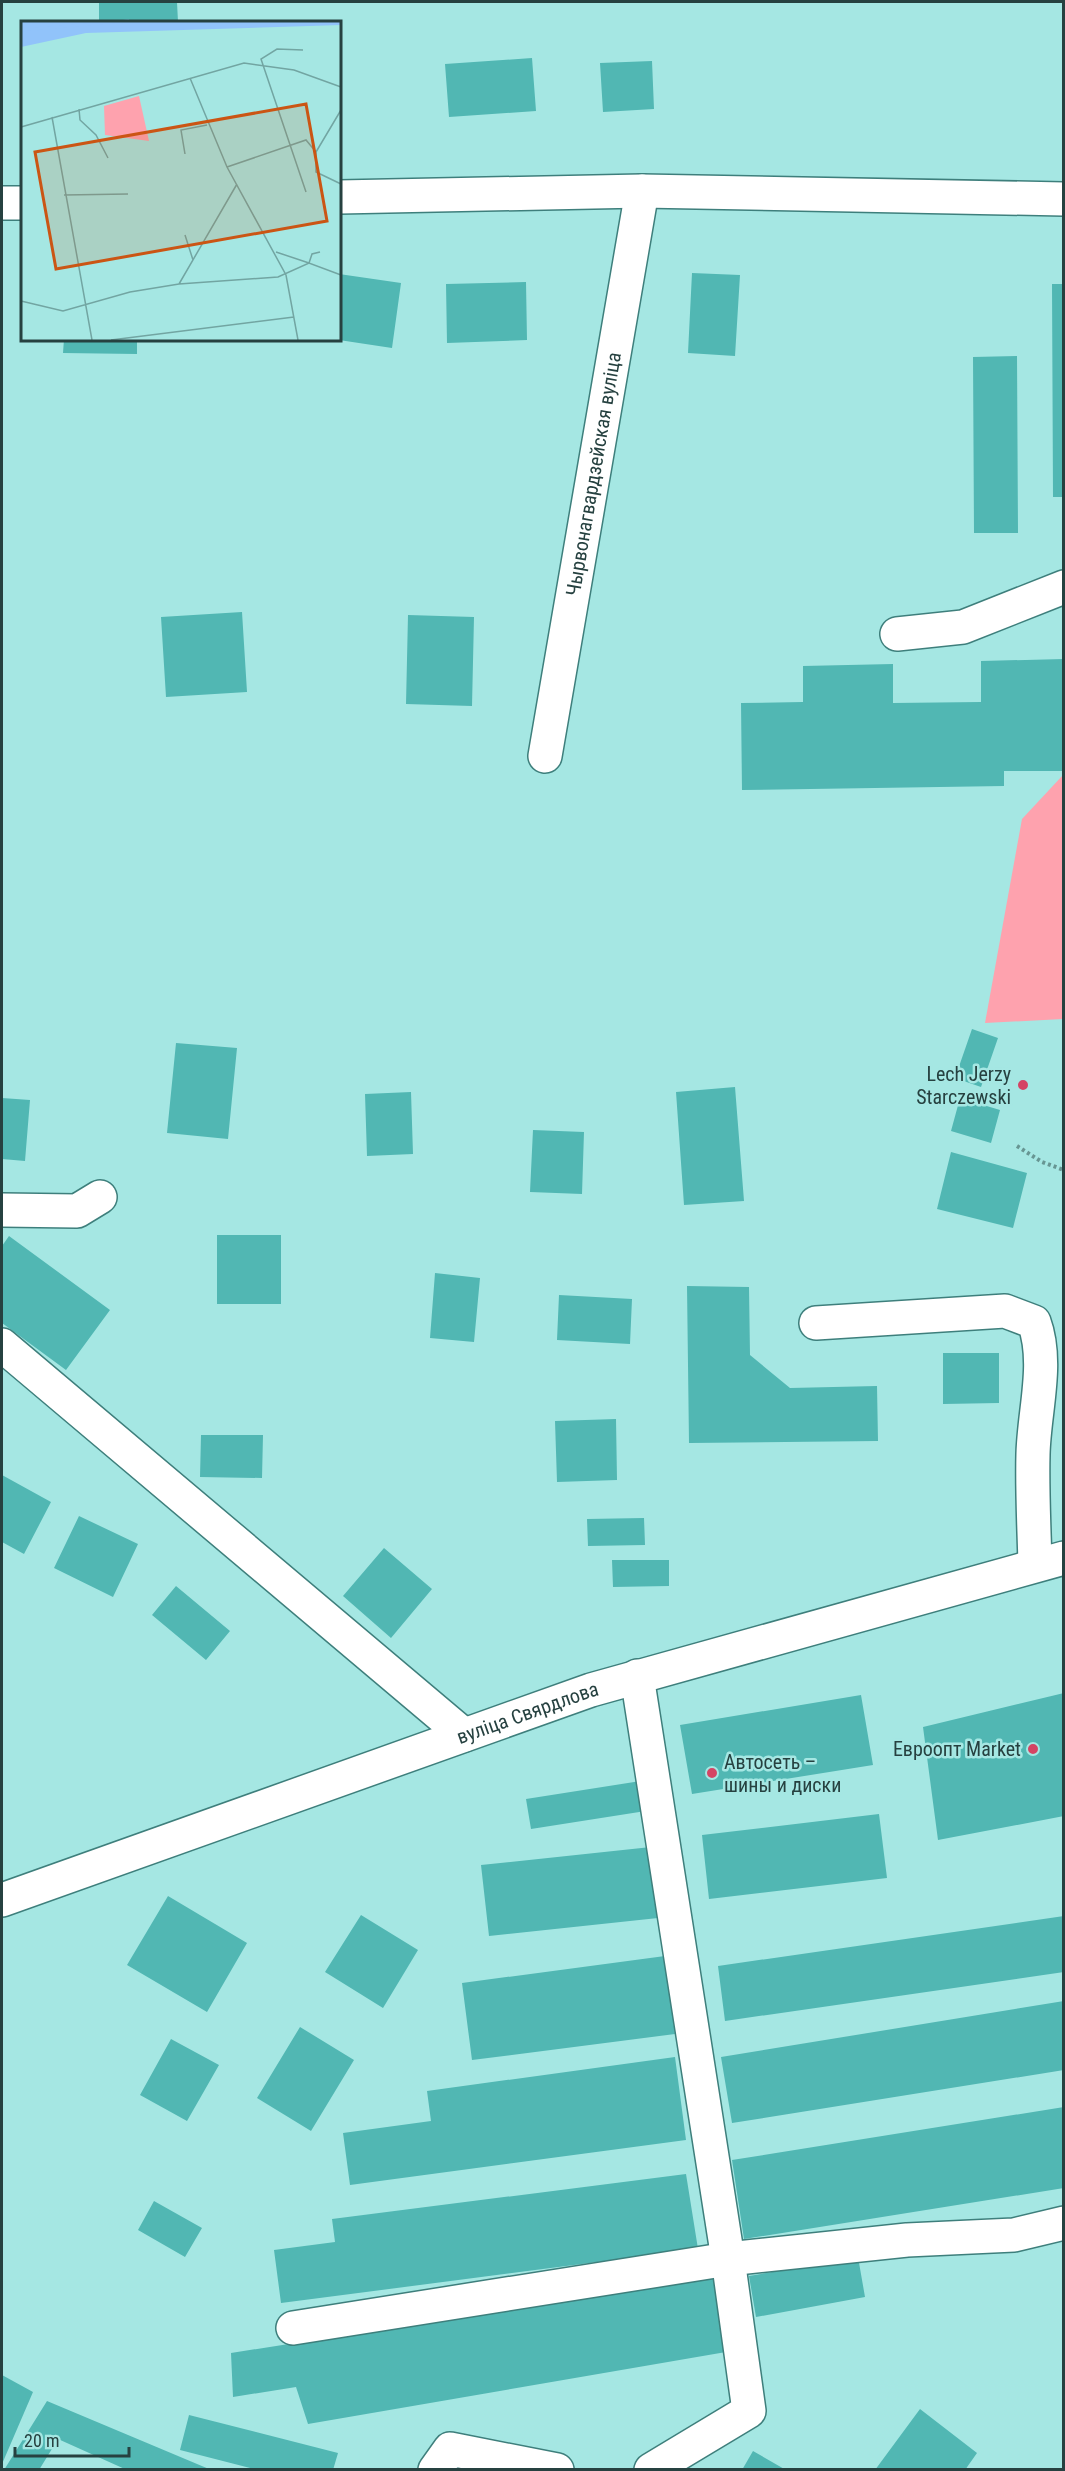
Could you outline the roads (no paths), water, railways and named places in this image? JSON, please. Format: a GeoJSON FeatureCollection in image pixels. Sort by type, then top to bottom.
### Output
{"type":"FeatureCollection","features":[{"type":"Feature","properties":{"kind":"street"},"geometry":{"type":"LineString","coordinates":[[340,197],[642,191],[1064,199]]}},
{"type":"Feature","properties":{"kind":"street","name":"Чырвонагвардзейская вуліца"},"geometry":{"type":"LineString","coordinates":[[545,756],[642,191]]}},
{"type":"Feature","properties":{"kind":"street"},"geometry":{"type":"LineString","coordinates":[[2,203],[21,203]]}},
{"type":"Feature","properties":{"kind":"street"},"geometry":{"type":"LineString","coordinates":[[897,634],[963,627],[1064,587]]}},
{"type":"Feature","properties":{"kind":"street"},"geometry":{"type":"LineString","coordinates":[[2,1210],[77,1211],[100,1197]]}},
{"type":"Feature","properties":{"kind":"street"},"geometry":{"type":"LineString","coordinates":[[816,1323],[1005,1311],[1034,1322],[1040,1339],[1033,1452],[1049,1561]]}},
{"type":"Feature","properties":{"kind":"street"},"geometry":{"type":"LineString","coordinates":[[2,1345],[464,1735]]}},
{"type":"Feature","properties":{"kind":"street","name":"вуліца Свярдлова"},"geometry":{"type":"LineString","coordinates":[[2,1899],[637,1676],[1049,1561]]}},
{"type":"Feature","properties":{"kind":"street"},"geometry":{"type":"LineString","coordinates":[[637,1676],[728,2259],[749,2411],[651,2469]]}},
{"type":"Feature","properties":{"kind":"street"},"geometry":{"type":"LineString","coordinates":[[293,2328],[728,2259],[907,2240],[1014,2235],[1064,2223]]}},
{"type":"Feature","properties":{"kind":"street"},"geometry":{"type":"LineString","coordinates":[[435,2469],[450,2450],[556,2469]]}},
{"type":"Feature","properties":{"kind":"place","name":"Lech Jerzy Starczewski"},"geometry":{"type":"Point","coordinates":[1023,1085]}},
{"type":"Feature","properties":{"kind":"place","name":"Евроопт Market"},"geometry":{"type":"Point","coordinates":[1033,1749]}},
{"type":"Feature","properties":{"kind":"place","name":"Автосеть – шины и диски"},"geometry":{"type":"Point","coordinates":[712,1773]}}]}
